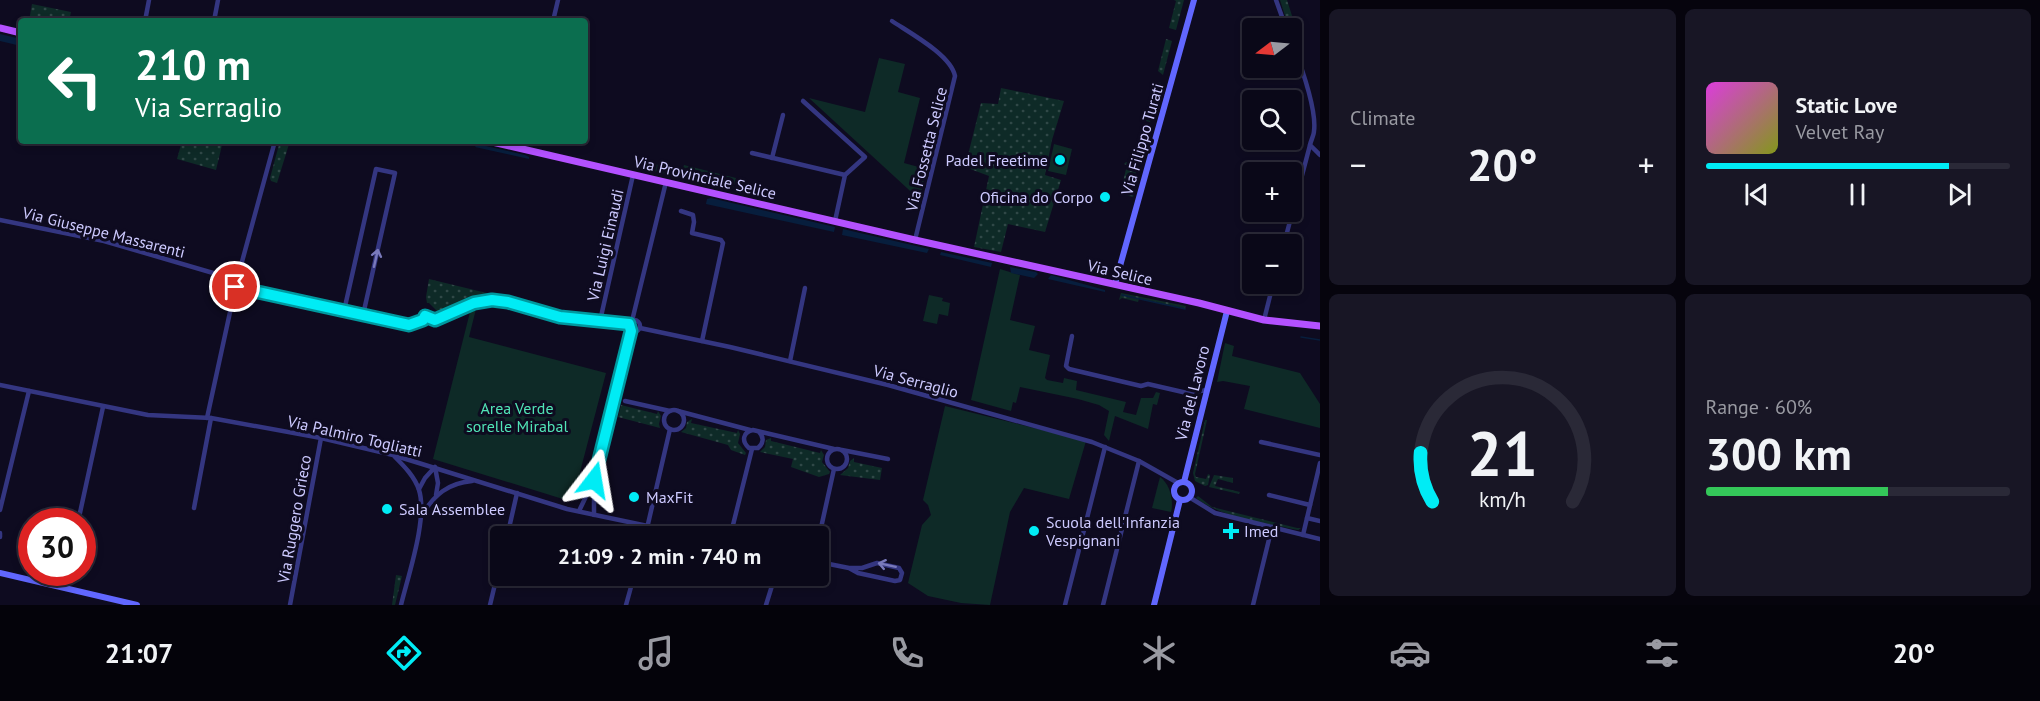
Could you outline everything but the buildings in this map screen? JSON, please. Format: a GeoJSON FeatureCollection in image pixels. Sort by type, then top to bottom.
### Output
{"type":"FeatureCollection","features":[{"type":"Feature","properties":{"kind":"main road","name":"Via Filippo Turati"},"geometry":{"type":"LineString","coordinates":[[1115,284],[1194,0]]}},
{"type":"Feature","properties":{"kind":"main road"},"geometry":{"type":"LineString","coordinates":[[0,28],[18,32]]}},
{"type":"Feature","properties":{"kind":"main road","name":"Via Provinciale Selice"},"geometry":{"type":"LineString","coordinates":[[521,145],[666,182],[915,240]]}},
{"type":"Feature","properties":{"kind":"main road","name":"Via Selice"},"geometry":{"type":"LineString","coordinates":[[915,240],[1264,320],[1320,326]]}},
{"type":"Feature","properties":{"kind":"main road","name":"Via del Lavoro"},"geometry":{"type":"LineString","coordinates":[[1154,605],[1180,500],[1173,492],[1181,482],[1227,311]]}},
{"type":"Feature","properties":{"kind":"main road"},"geometry":{"type":"LineString","coordinates":[[1180,500],[1189,497],[1192,490],[1189,484],[1181,482]]}},
{"type":"Feature","properties":{"kind":"main road"},"geometry":{"type":"LineString","coordinates":[[0,573],[137,605]]}},
{"type":"Feature","properties":{"kind":"street"},"geometry":{"type":"LineString","coordinates":[[146,18],[149,0]]}},
{"type":"Feature","properties":{"kind":"street"},"geometry":{"type":"LineString","coordinates":[[215,18],[218,0]]}},
{"type":"Feature","properties":{"kind":"street"},"geometry":{"type":"LineString","coordinates":[[554,18],[558,0]]}},
{"type":"Feature","properties":{"kind":"street"},"geometry":{"type":"LineString","coordinates":[[1276,0],[1282,18]]}},
{"type":"Feature","properties":{"kind":"street","name":"Via Fossetta Selice"},"geometry":{"type":"LineString","coordinates":[[892,21],[931,47],[952,67],[955,76],[915,240]]}},
{"type":"Feature","properties":{"kind":"street"},"geometry":{"type":"LineString","coordinates":[[1287,234],[1314,130],[1314,117],[1302,71]]}},
{"type":"Feature","properties":{"kind":"street"},"geometry":{"type":"LineString","coordinates":[[803,100],[864,157],[845,175],[835,221]]}},
{"type":"Feature","properties":{"kind":"street"},"geometry":{"type":"LineString","coordinates":[[772,158],[783,115]]}},
{"type":"Feature","properties":{"kind":"street"},"geometry":{"type":"LineString","coordinates":[[194,508],[235,287],[274,144]]}},
{"type":"Feature","properties":{"kind":"street"},"geometry":{"type":"LineString","coordinates":[[1310,144],[1320,155]]}},
{"type":"Feature","properties":{"kind":"street"},"geometry":{"type":"LineString","coordinates":[[752,153],[845,175]]}},
{"type":"Feature","properties":{"kind":"street"},"geometry":{"type":"LineString","coordinates":[[344,310],[376,169],[395,174],[363,315]]}},
{"type":"Feature","properties":{"kind":"street","name":"Via Luigi Einaudi"},"geometry":{"type":"LineString","coordinates":[[600,321],[633,174]]}},
{"type":"Feature","properties":{"kind":"street"},"geometry":{"type":"LineString","coordinates":[[579,511],[594,480],[631,331],[630,323],[666,182]]}},
{"type":"Feature","properties":{"kind":"street"},"geometry":{"type":"LineString","coordinates":[[681,211],[693,216],[693,233],[721,240],[723,243],[702,341]]}},
{"type":"Feature","properties":{"kind":"street","name":"Via Giuseppe Massarenti"},"geometry":{"type":"LineString","coordinates":[[0,220],[104,241],[237,280]]}},
{"type":"Feature","properties":{"kind":"street"},"geometry":{"type":"LineString","coordinates":[[235,287],[412,324],[435,320],[474,303],[492,300],[508,302],[560,317],[630,323]]}},
{"type":"Feature","properties":{"kind":"street"},"geometry":{"type":"LineString","coordinates":[[790,361],[805,288]]}},
{"type":"Feature","properties":{"kind":"street"},"geometry":{"type":"LineString","coordinates":[[1264,320],[1271,294]]}},
{"type":"Feature","properties":{"kind":"street","name":"Via Serraglio"},"geometry":{"type":"LineString","coordinates":[[630,323],[638,321],[640,328],[897,387],[1105,447],[1181,482]]}},
{"type":"Feature","properties":{"kind":"street"},"geometry":{"type":"LineString","coordinates":[[631,331],[636,332],[640,328]]}},
{"type":"Feature","properties":{"kind":"street"},"geometry":{"type":"LineString","coordinates":[[1072,336],[1066,366],[1069,369],[1141,386],[1148,384],[1187,393],[1201,389],[1207,390]]}},
{"type":"Feature","properties":{"kind":"street","name":"Via Palmiro Togliatti"},"geometry":{"type":"LineString","coordinates":[[0,385],[148,415],[209,418],[321,438],[393,455],[579,511],[648,526]]}},
{"type":"Feature","properties":{"kind":"street"},"geometry":{"type":"LineString","coordinates":[[0,510],[29,391]]}},
{"type":"Feature","properties":{"kind":"street"},"geometry":{"type":"LineString","coordinates":[[625,401],[678,411],[793,440],[888,459]]}},
{"type":"Feature","properties":{"kind":"street"},"geometry":{"type":"LineString","coordinates":[[81,508],[103,407]]}},
{"type":"Feature","properties":{"kind":"street"},"geometry":{"type":"LineString","coordinates":[[670,411],[664,418],[665,425],[670,429],[677,429],[682,425],[683,416],[678,411]]}},
{"type":"Feature","properties":{"kind":"street"},"geometry":{"type":"LineString","coordinates":[[648,526],[670,429]]}},
{"type":"Feature","properties":{"kind":"street"},"geometry":{"type":"LineString","coordinates":[[750,430],[745,434],[744,440],[746,446],[752,449],[758,448],[762,443],[763,437],[759,432]]}},
{"type":"Feature","properties":{"kind":"street","name":"Via Ruggero Grieco"},"geometry":{"type":"LineString","coordinates":[[290,605],[321,438]]}},
{"type":"Feature","properties":{"kind":"street"},"geometry":{"type":"LineString","coordinates":[[1261,442],[1320,455]]}},
{"type":"Feature","properties":{"kind":"street"},"geometry":{"type":"LineString","coordinates":[[1065,605],[1105,447]]}},
{"type":"Feature","properties":{"kind":"street"},"geometry":{"type":"LineString","coordinates":[[733,526],[752,449]]}},
{"type":"Feature","properties":{"kind":"street"},"geometry":{"type":"LineString","coordinates":[[834,449],[829,453],[827,459],[829,465],[834,469],[841,468],[845,464],[846,455],[842,450]]}},
{"type":"Feature","properties":{"kind":"street"},"geometry":{"type":"LineString","coordinates":[[393,455],[410,473],[419,489],[422,514],[401,605]]}},
{"type":"Feature","properties":{"kind":"street"},"geometry":{"type":"LineString","coordinates":[[1103,605],[1139,461]]}},
{"type":"Feature","properties":{"kind":"street"},"geometry":{"type":"LineString","coordinates":[[1304,535],[1320,463]]}},
{"type":"Feature","properties":{"kind":"street"},"geometry":{"type":"LineString","coordinates":[[419,489],[424,478],[435,467]]}},
{"type":"Feature","properties":{"kind":"street"},"geometry":{"type":"LineString","coordinates":[[435,467],[438,483],[436,495]]}},
{"type":"Feature","properties":{"kind":"street"},"geometry":{"type":"LineString","coordinates":[[821,526],[834,469]]}},
{"type":"Feature","properties":{"kind":"street"},"geometry":{"type":"LineString","coordinates":[[594,480],[594,515]]}},
{"type":"Feature","properties":{"kind":"street"},"geometry":{"type":"LineString","coordinates":[[422,514],[436,495],[458,483],[476,481]]}},
{"type":"Feature","properties":{"kind":"street"},"geometry":{"type":"LineString","coordinates":[[510,526],[517,494]]}},
{"type":"Feature","properties":{"kind":"street"},"geometry":{"type":"LineString","coordinates":[[1269,495],[1310,505]]}},
{"type":"Feature","properties":{"kind":"street"},"geometry":{"type":"LineString","coordinates":[[1189,497],[1215,513],[1320,539]]}},
{"type":"Feature","properties":{"kind":"street"},"geometry":{"type":"LineString","coordinates":[[1307,518],[1320,521]]}},
{"type":"Feature","properties":{"kind":"street"},"geometry":{"type":"LineString","coordinates":[[1253,605],[1272,526]]}},
{"type":"Feature","properties":{"kind":"street"},"geometry":{"type":"LineString","coordinates":[[829,564],[862,568],[877,563],[899,568],[902,573],[900,580],[895,581],[858,573],[849,568]]}},
{"type":"Feature","properties":{"kind":"street"},"geometry":{"type":"LineString","coordinates":[[490,605],[495,586]]}},
{"type":"Feature","properties":{"kind":"street"},"geometry":{"type":"LineString","coordinates":[[626,605],[631,586]]}},
{"type":"Feature","properties":{"kind":"street"},"geometry":{"type":"LineString","coordinates":[[766,605],[772,586]]}},
{"type":"Feature","properties":{"kind":"green space"},"geometry":{"type":"Polygon","coordinates":[[[1174,0],[1184,0],[1176,30],[1169,28],[1176,1],[1174,0]]]}},
{"type":"Feature","properties":{"kind":"green space"},"geometry":{"type":"Polygon","coordinates":[[[1280,0],[1287,0],[1293,18],[1286,18],[1280,0]]]}},
{"type":"Feature","properties":{"kind":"green space"},"geometry":{"type":"Polygon","coordinates":[[[32,4],[71,12],[70,18],[30,18],[32,4]]]}},
{"type":"Feature","properties":{"kind":"green space"},"geometry":{"type":"Polygon","coordinates":[[[1166,39],[1172,41],[1163,75],[1158,71],[1166,39]]]}},
{"type":"Feature","properties":{"kind":"green space"},"geometry":{"type":"Polygon","coordinates":[[[879,58],[905,64],[898,92],[920,98],[904,163],[926,169],[920,200],[809,98],[865,112],[879,58]]]}},
{"type":"Feature","properties":{"kind":"green space"},"geometry":{"type":"Polygon","coordinates":[[[1161,83],[1150,122],[1146,121],[1155,85],[1161,83]]]}},
{"type":"Feature","properties":{"kind":"green space"},"geometry":{"type":"Polygon","coordinates":[[[1001,88],[1064,101],[1052,140],[1045,175],[1061,180],[1045,232],[1008,224],[1001,252],[974,247],[989,176],[965,167],[981,103],[998,104],[1001,88]]]}},
{"type":"Feature","properties":{"kind":"green space"},"geometry":{"type":"Polygon","coordinates":[[[181,144],[222,144],[216,170],[177,159],[181,144]]]}},
{"type":"Feature","properties":{"kind":"green space"},"geometry":{"type":"Polygon","coordinates":[[[279,144],[289,144],[277,183],[271,181],[279,144]]]}},
{"type":"Feature","properties":{"kind":"green space","name":"Padel Freetime"},"geometry":{"type":"Polygon","coordinates":[[[1054,144],[1072,149],[1066,175],[1048,171],[1054,144]]]}},
{"type":"Feature","properties":{"kind":"green space"},"geometry":{"type":"Polygon","coordinates":[[[639,160],[667,167],[669,164],[672,165],[670,175],[637,167],[639,160]]]}},
{"type":"Feature","properties":{"kind":"green space"},"geometry":{"type":"Polygon","coordinates":[[[1126,162],[1138,165],[1131,191],[1135,192],[1133,197],[1120,194],[1126,162]]]}},
{"type":"Feature","properties":{"kind":"green space"},"geometry":{"type":"Polygon","coordinates":[[[684,165],[736,178],[733,189],[680,178],[684,165]]]}},
{"type":"Feature","properties":{"kind":"green space"},"geometry":{"type":"Polygon","coordinates":[[[1000,269],[1020,275],[1010,320],[1035,326],[1029,350],[1050,355],[1045,378],[1063,383],[1064,378],[1077,381],[1076,390],[1126,402],[1123,412],[1136,415],[1141,398],[1153,398],[1156,392],[1160,393],[1157,405],[1153,404],[1148,429],[1115,416],[1109,441],[1104,435],[1109,411],[1099,405],[1078,399],[1020,387],[1016,403],[1013,402],[1011,411],[971,400],[1000,269]]]}},
{"type":"Feature","properties":{"kind":"green space"},"geometry":{"type":"Polygon","coordinates":[[[429,279],[499,296],[478,298],[452,310],[437,311],[427,303],[429,279]]]}},
{"type":"Feature","properties":{"kind":"green space"},"geometry":{"type":"Polygon","coordinates":[[[1121,293],[1186,306],[1185,309],[1139,299],[1138,302],[1122,298],[1119,300],[1121,293]]]}},
{"type":"Feature","properties":{"kind":"green space"},"geometry":{"type":"Polygon","coordinates":[[[929,295],[943,298],[942,301],[950,303],[948,316],[939,314],[937,324],[923,321],[929,295]]]}},
{"type":"Feature","properties":{"kind":"green space","name":"Area Verde sorelle Mirabal"},"geometry":{"type":"Polygon","coordinates":[[[471,308],[476,309],[469,337],[606,373],[580,472],[585,483],[578,499],[566,500],[433,459],[471,308]]]}},
{"type":"Feature","properties":{"kind":"green space"},"geometry":{"type":"Polygon","coordinates":[[[1225,343],[1234,346],[1232,356],[1300,373],[1320,404],[1320,428],[1244,409],[1250,386],[1217,382],[1225,343]]]}},
{"type":"Feature","properties":{"kind":"green space"},"geometry":{"type":"Polygon","coordinates":[[[621,405],[657,414],[658,411],[661,416],[660,428],[618,417],[621,405]]]}},
{"type":"Feature","properties":{"kind":"green space"},"geometry":{"type":"Polygon","coordinates":[[[945,406],[1086,441],[1069,499],[1024,488],[1010,512],[990,605],[961,603],[928,596],[908,583],[922,525],[931,515],[928,505],[923,500],[945,406]]]}},
{"type":"Feature","properties":{"kind":"green space"},"geometry":{"type":"Polygon","coordinates":[[[692,419],[691,423],[737,433],[738,430],[740,434],[738,443],[746,453],[745,455],[731,450],[728,445],[681,432],[686,428],[687,422],[692,419]]]}},
{"type":"Feature","properties":{"kind":"green space"},"geometry":{"type":"Polygon","coordinates":[[[1205,420],[1207,420],[1195,474],[1196,477],[1206,479],[1208,474],[1210,475],[1208,485],[1205,486],[1195,481],[1193,473],[1205,420]]]}},
{"type":"Feature","properties":{"kind":"green space"},"geometry":{"type":"Polygon","coordinates":[[[771,438],[771,441],[820,453],[821,450],[824,455],[822,462],[830,472],[829,474],[819,477],[791,467],[793,459],[760,452],[765,447],[766,440],[771,438]]]}},
{"type":"Feature","properties":{"kind":"green space"},"geometry":{"type":"Polygon","coordinates":[[[854,458],[854,462],[882,468],[880,480],[840,475],[854,458]]]}},
{"type":"Feature","properties":{"kind":"green space"},"geometry":{"type":"Polygon","coordinates":[[[1214,475],[1233,478],[1233,483],[1218,479],[1215,486],[1240,492],[1239,494],[1209,487],[1214,475]]]}},
{"type":"Feature","properties":{"kind":"green space"},"geometry":{"type":"Polygon","coordinates":[[[1160,477],[1170,493],[1171,512],[1152,508],[1160,477]]]}},
{"type":"Feature","properties":{"kind":"green space"},"geometry":{"type":"Polygon","coordinates":[[[1198,496],[1212,507],[1301,528],[1298,530],[1231,515],[1207,505],[1196,498],[1198,496]]]}},
{"type":"Feature","properties":{"kind":"green space"},"geometry":{"type":"Polygon","coordinates":[[[396,575],[402,576],[395,605],[392,605],[396,575]]]}},
{"type":"Feature","properties":{"kind":"water"},"geometry":{"type":"Polygon","coordinates":[[[0,34],[18,38],[18,45],[0,41],[0,34]]]}},
{"type":"Feature","properties":{"kind":"water"},"geometry":{"type":"Polygon","coordinates":[[[477,144],[525,155],[529,159],[475,147],[477,144]]]}},
{"type":"Feature","properties":{"kind":"water"},"geometry":{"type":"Polygon","coordinates":[[[711,198],[835,227],[834,232],[706,204],[707,199],[711,198]]]}},
{"type":"Feature","properties":{"kind":"water"},"geometry":{"type":"Polygon","coordinates":[[[843,229],[929,249],[927,253],[842,235],[843,229]]]}},
{"type":"Feature","properties":{"kind":"water"},"geometry":{"type":"Polygon","coordinates":[[[941,252],[992,263],[991,267],[940,255],[941,252]]]}},
{"type":"Feature","properties":{"kind":"water"},"geometry":{"type":"Polygon","coordinates":[[[1010,267],[1038,274],[1034,278],[1011,273],[1010,267]]]}},
{"type":"Feature","properties":{"kind":"water"},"geometry":{"type":"Polygon","coordinates":[[[1051,275],[1105,290],[1105,292],[1048,279],[1051,275]]]}},
{"type":"Feature","properties":{"kind":"waterway"},"geometry":{"type":"LineString","coordinates":[[1122,295],[1185,309]]}},
{"type":"Feature","properties":{"kind":"waterway"},"geometry":{"type":"LineString","coordinates":[[1301,337],[1320,340]]}},
{"type":"Feature","properties":{"kind":"place","name":"Padel Freetime"},"geometry":{"type":"Point","coordinates":[1060,160]}},
{"type":"Feature","properties":{"kind":"place","name":"Oficina do Corpo"},"geometry":{"type":"Point","coordinates":[1105,197]}},
{"type":"Feature","properties":{"kind":"place","name":"MaxFit"},"geometry":{"type":"Point","coordinates":[634,497]}},
{"type":"Feature","properties":{"kind":"place","name":"Sala Assemblee"},"geometry":{"type":"Point","coordinates":[387,509]}},
{"type":"Feature","properties":{"kind":"place","name":"Scuola dell'Infanzia Vespignani"},"geometry":{"type":"Point","coordinates":[1034,531]}},
{"type":"Feature","properties":{"kind":"place","name":"Imed"},"geometry":{"type":"Point","coordinates":[1231,531]}},
{"type":"Feature","properties":{"kind":"route"},"geometry":{"type":"LineString","coordinates":[[235,287],[409,325],[423,320],[425,316],[435,320],[474,303],[492,300],[508,302],[560,317],[629,324],[628,328],[631,331],[594,480]]}}]}
